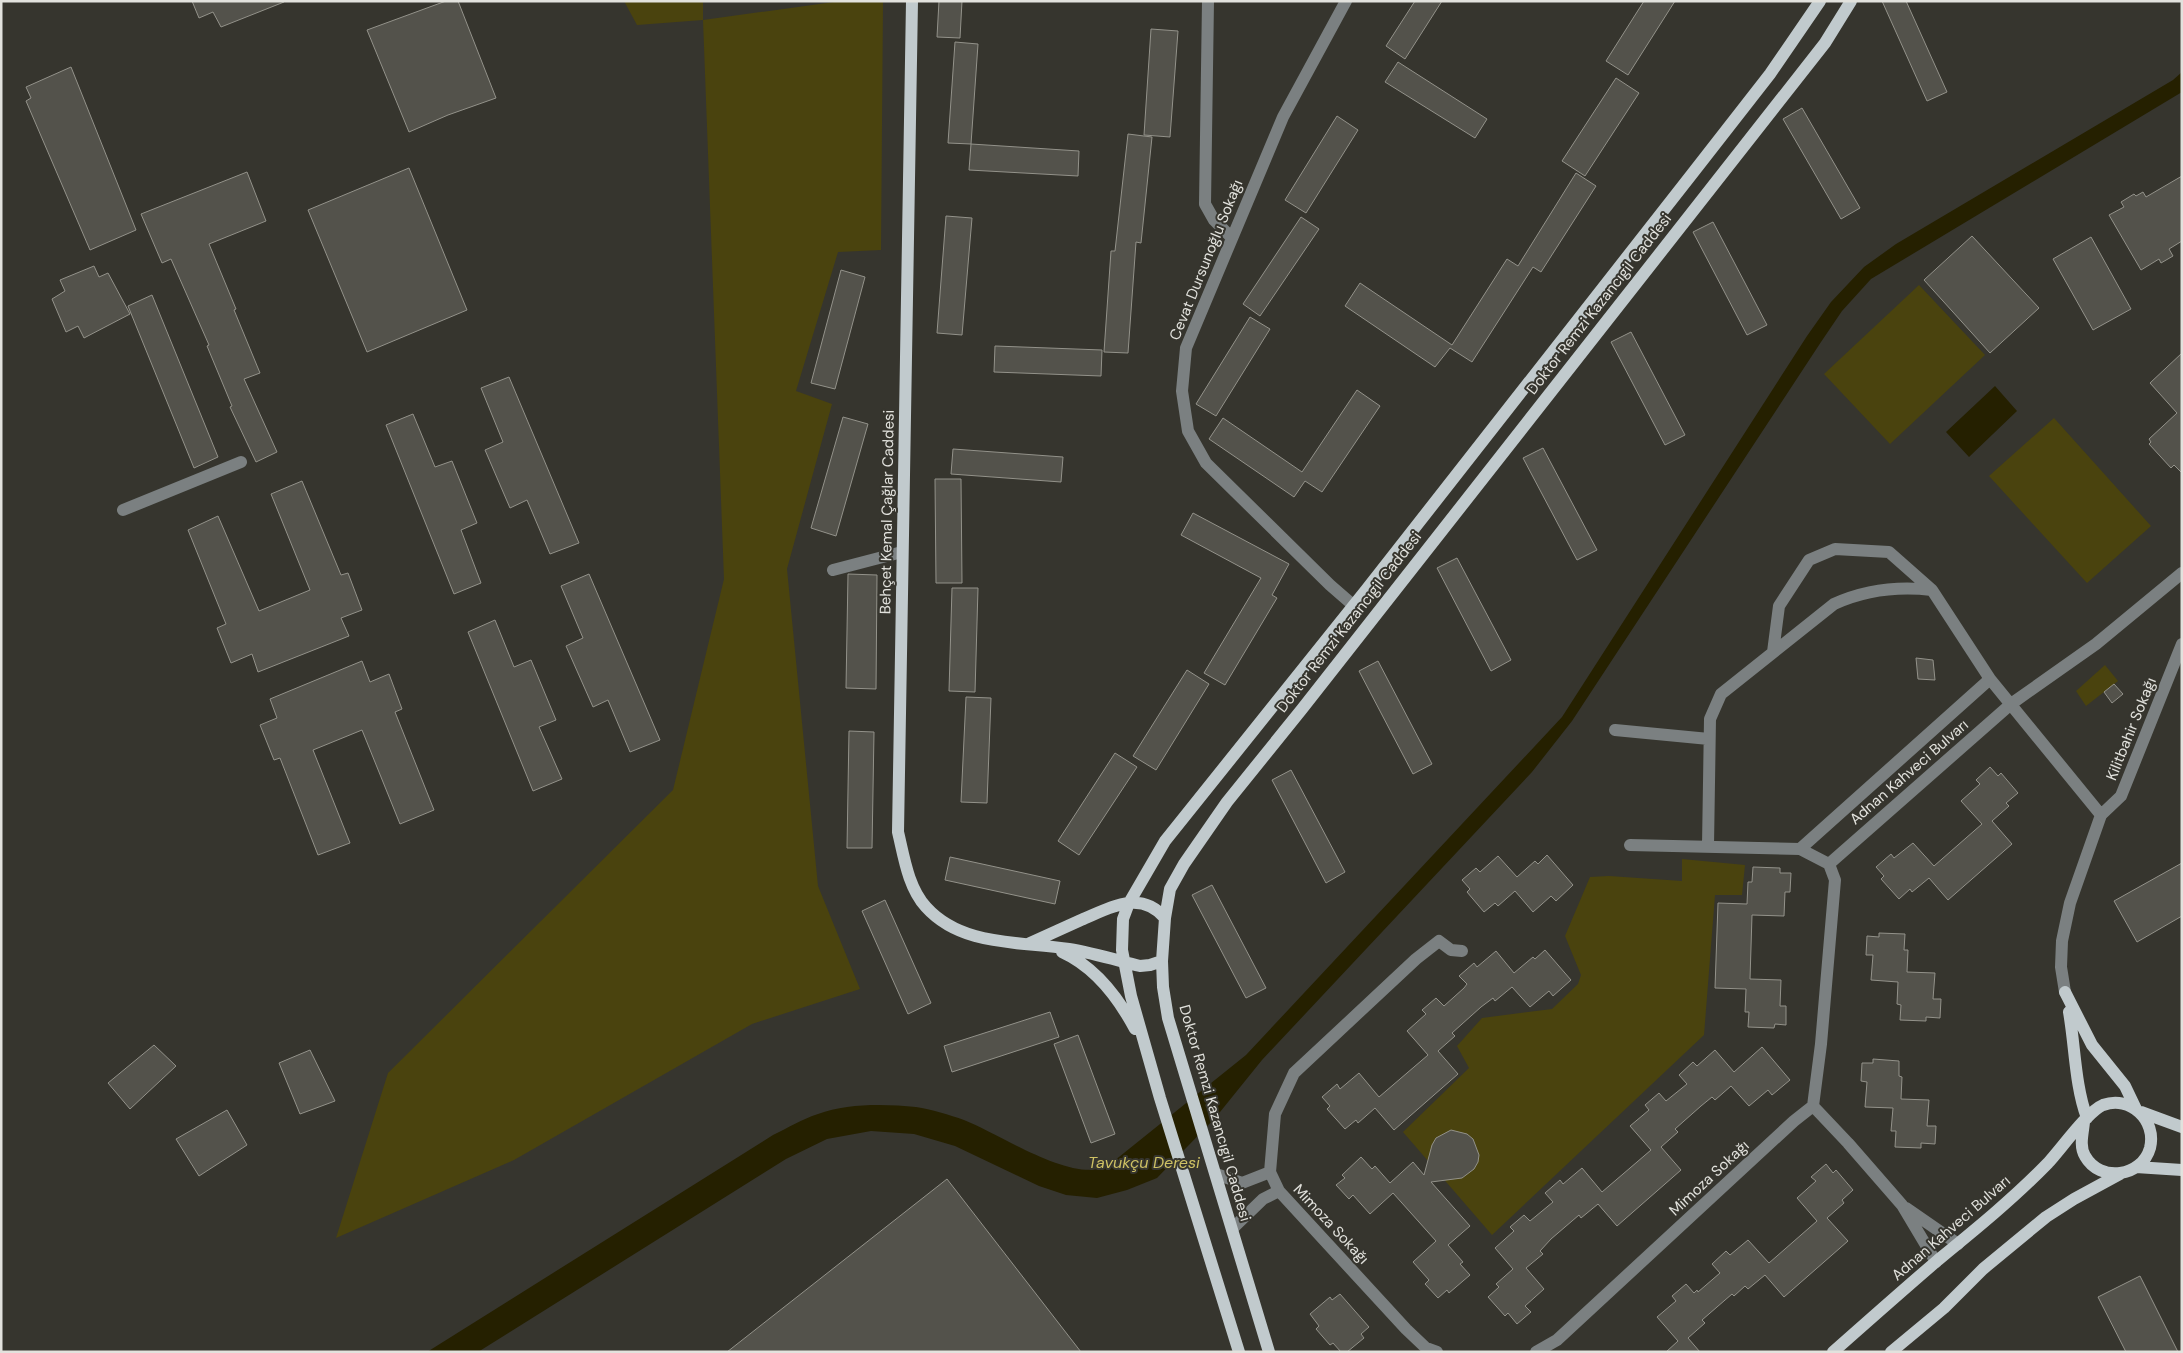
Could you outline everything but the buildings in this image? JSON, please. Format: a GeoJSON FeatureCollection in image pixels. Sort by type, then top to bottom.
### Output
{"type":"FeatureCollection","features":[{"type":"Feature","properties":{"kind":"main road","name":"Behçet Kemal Çağlar Caddesi"},"geometry":{"type":"LineString","coordinates":[[912,1],[898,832],[909,877],[925,906],[954,929],[992,941],[1070,949],[1140,966],[1162,961]]}},
{"type":"Feature","properties":{"kind":"main road","name":"Doktor Remzi Kazancıgil Caddesi"},"geometry":{"type":"LineString","coordinates":[[1239,1352],[1160,1098],[1131,996],[1124,962],[1123,919],[1129,902],[1165,841],[1770,74],[1820,1]]}},
{"type":"Feature","properties":{"kind":"main road","name":"Doktor Remzi Kazancıgil Caddesi"},"geometry":{"type":"LineString","coordinates":[[1269,1352],[1168,1018],[1163,987],[1162,961],[1165,918],[1170,889],[1184,864],[1227,802],[1825,43],[1851,1]]}},
{"type":"Feature","properties":{"kind":"main road"},"geometry":{"type":"LineString","coordinates":[[1028,944],[1113,905],[1129,902],[1146,904],[1157,909],[1165,918]]}},
{"type":"Feature","properties":{"kind":"main road"},"geometry":{"type":"LineString","coordinates":[[1051,947],[1070,956],[1098,976],[1128,1015],[1146,1050]]}},
{"type":"Feature","properties":{"kind":"main road"},"geometry":{"type":"LineString","coordinates":[[1891,1352],[1944,1308],[1983,1269],[2039,1223],[2074,1199],[2136,1167],[2144,1160],[2150,1150],[2152,1139],[2150,1128],[2125,1086],[2092,1045],[2065,992]]}},
{"type":"Feature","properties":{"kind":"main road"},"geometry":{"type":"LineString","coordinates":[[2065,992],[2075,1044],[2080,1098],[2086,1120]]}},
{"type":"Feature","properties":{"kind":"main road"},"geometry":{"type":"LineString","coordinates":[[2120,1174],[2095,1167],[2085,1156],[2081,1144],[2086,1120],[2092,1112],[2102,1106],[2113,1103],[2125,1104],[2182,1126]]}},
{"type":"Feature","properties":{"kind":"main road","name":"Adnan Kahveci Bulvarı"},"geometry":{"type":"LineString","coordinates":[[1833,1352],[2035,1176],[2086,1120]]}},
{"type":"Feature","properties":{"kind":"main road"},"geometry":{"type":"LineString","coordinates":[[2136,1167],[2182,1170]]}},
{"type":"Feature","properties":{"kind":"street"},"geometry":{"type":"LineString","coordinates":[[1208,1],[1205,204],[1214,220],[1232,238]]}},
{"type":"Feature","properties":{"kind":"street","name":"Cevat Dursunoğlu Sokağı"},"geometry":{"type":"LineString","coordinates":[[1346,1],[1283,117],[1232,238],[1186,348],[1182,391],[1188,431],[1206,462],[1330,585],[1353,605]]}},
{"type":"Feature","properties":{"kind":"street"},"geometry":{"type":"LineString","coordinates":[[123,510],[241,462]]}},
{"type":"Feature","properties":{"kind":"street"},"geometry":{"type":"LineString","coordinates":[[1774,652],[1779,606],[1809,560],[1835,549],[1889,552],[1932,590],[1990,680],[2101,815]]}},
{"type":"Feature","properties":{"kind":"street"},"geometry":{"type":"LineString","coordinates":[[833,570],[902,552]]}},
{"type":"Feature","properties":{"kind":"street","name":"Adnan Kahveci Bulvarı"},"geometry":{"type":"LineString","coordinates":[[1829,864],[2011,704],[2096,644],[2182,573]]}},
{"type":"Feature","properties":{"kind":"street"},"geometry":{"type":"LineString","coordinates":[[1708,846],[1710,719],[1721,694],[1834,604],[1856,594],[1908,587],[1932,590]]}},
{"type":"Feature","properties":{"kind":"street","name":"Kilitbahir Sokağı"},"geometry":{"type":"LineString","coordinates":[[2065,992],[2061,958],[2062,941],[2070,903],[2101,815],[2122,796],[2182,644]]}},
{"type":"Feature","properties":{"kind":"street"},"geometry":{"type":"LineString","coordinates":[[1800,849],[1990,680]]}},
{"type":"Feature","properties":{"kind":"street"},"geometry":{"type":"LineString","coordinates":[[1615,730],[1710,739]]}},
{"type":"Feature","properties":{"kind":"street"},"geometry":{"type":"LineString","coordinates":[[1630,845],[1800,849],[1829,864],[1834,880],[1821,1044],[1814,1106],[1902,1205],[1936,1262]]}},
{"type":"Feature","properties":{"kind":"street"},"geometry":{"type":"LineString","coordinates":[[1216,1174],[1242,1183],[1270,1172],[1275,1114],[1294,1073],[1416,959],[1439,941],[1451,950],[1462,951]]}},
{"type":"Feature","properties":{"kind":"street","name":"Mimoza Sokağı"},"geometry":{"type":"LineString","coordinates":[[1536,1352],[1556,1340],[1794,1121],[1814,1106]]}},
{"type":"Feature","properties":{"kind":"street","name":"Mimoza Sokağı"},"geometry":{"type":"LineString","coordinates":[[1270,1172],[1279,1191],[1406,1329],[1426,1348],[1437,1352]]}},
{"type":"Feature","properties":{"kind":"street"},"geometry":{"type":"LineString","coordinates":[[1232,1229],[1263,1199],[1279,1191]]}},
{"type":"Feature","properties":{"kind":"street"},"geometry":{"type":"LineString","coordinates":[[1902,1205],[1958,1244]]}},
{"type":"Feature","properties":{"kind":"shaded area"},"geometry":{"type":"Polygon","coordinates":[[[624,1],[703,1],[703,20],[637,25],[624,1]]]}},
{"type":"Feature","properties":{"kind":"shaded area"},"geometry":{"type":"Polygon","coordinates":[[[841,1],[883,1],[881,250],[838,252],[796,391],[832,404],[787,569],[818,886],[860,989],[752,1024],[514,1160],[336,1238],[388,1073],[673,790],[724,579],[703,20],[841,1]]]}},
{"type":"Feature","properties":{"kind":"shaded area"},"geometry":{"type":"Polygon","coordinates":[[[1919,285],[1985,355],[1890,444],[1824,374],[1919,285]]]}},
{"type":"Feature","properties":{"kind":"shaded area"},"geometry":{"type":"Polygon","coordinates":[[[2054,418],[2151,526],[2087,583],[1989,476],[2054,418]]]}},
{"type":"Feature","properties":{"kind":"shaded area"},"geometry":{"type":"Polygon","coordinates":[[[2105,665],[2118,681],[2086,706],[2076,691],[2105,665]]]}},
{"type":"Feature","properties":{"kind":"shaded area"},"geometry":{"type":"Polygon","coordinates":[[[1682,859],[1745,865],[1742,895],[1715,895],[1704,1035],[1492,1235],[1403,1132],[1469,1068],[1457,1046],[1482,1018],[1552,1009],[1578,984],[1581,975],[1565,936],[1590,877],[1609,876],[1682,881],[1682,859]]]}},
{"type":"Feature","properties":{"kind":"water","name":"Tavukçu Deresi"},"geometry":{"type":"Polygon","coordinates":[[[2182,72],[2182,92],[1871,279],[1842,311],[1572,721],[1532,772],[1262,1060],[1216,1117],[1157,1178],[1127,1190],[1097,1198],[1066,1195],[1039,1186],[955,1146],[914,1134],[871,1131],[827,1139],[786,1159],[478,1352],[427,1352],[773,1135],[806,1118],[829,1110],[867,1105],[922,1108],[964,1120],[1037,1155],[1077,1169],[1095,1170],[1109,1165],[1246,1055],[1562,717],[1807,336],[1831,302],[1864,267],[1896,244],[2173,80],[2182,72]]]}},
{"type":"Feature","properties":{"kind":"water"},"geometry":{"type":"Polygon","coordinates":[[[1995,386],[2017,411],[1969,457],[1946,432],[1995,386]]]}}]}
